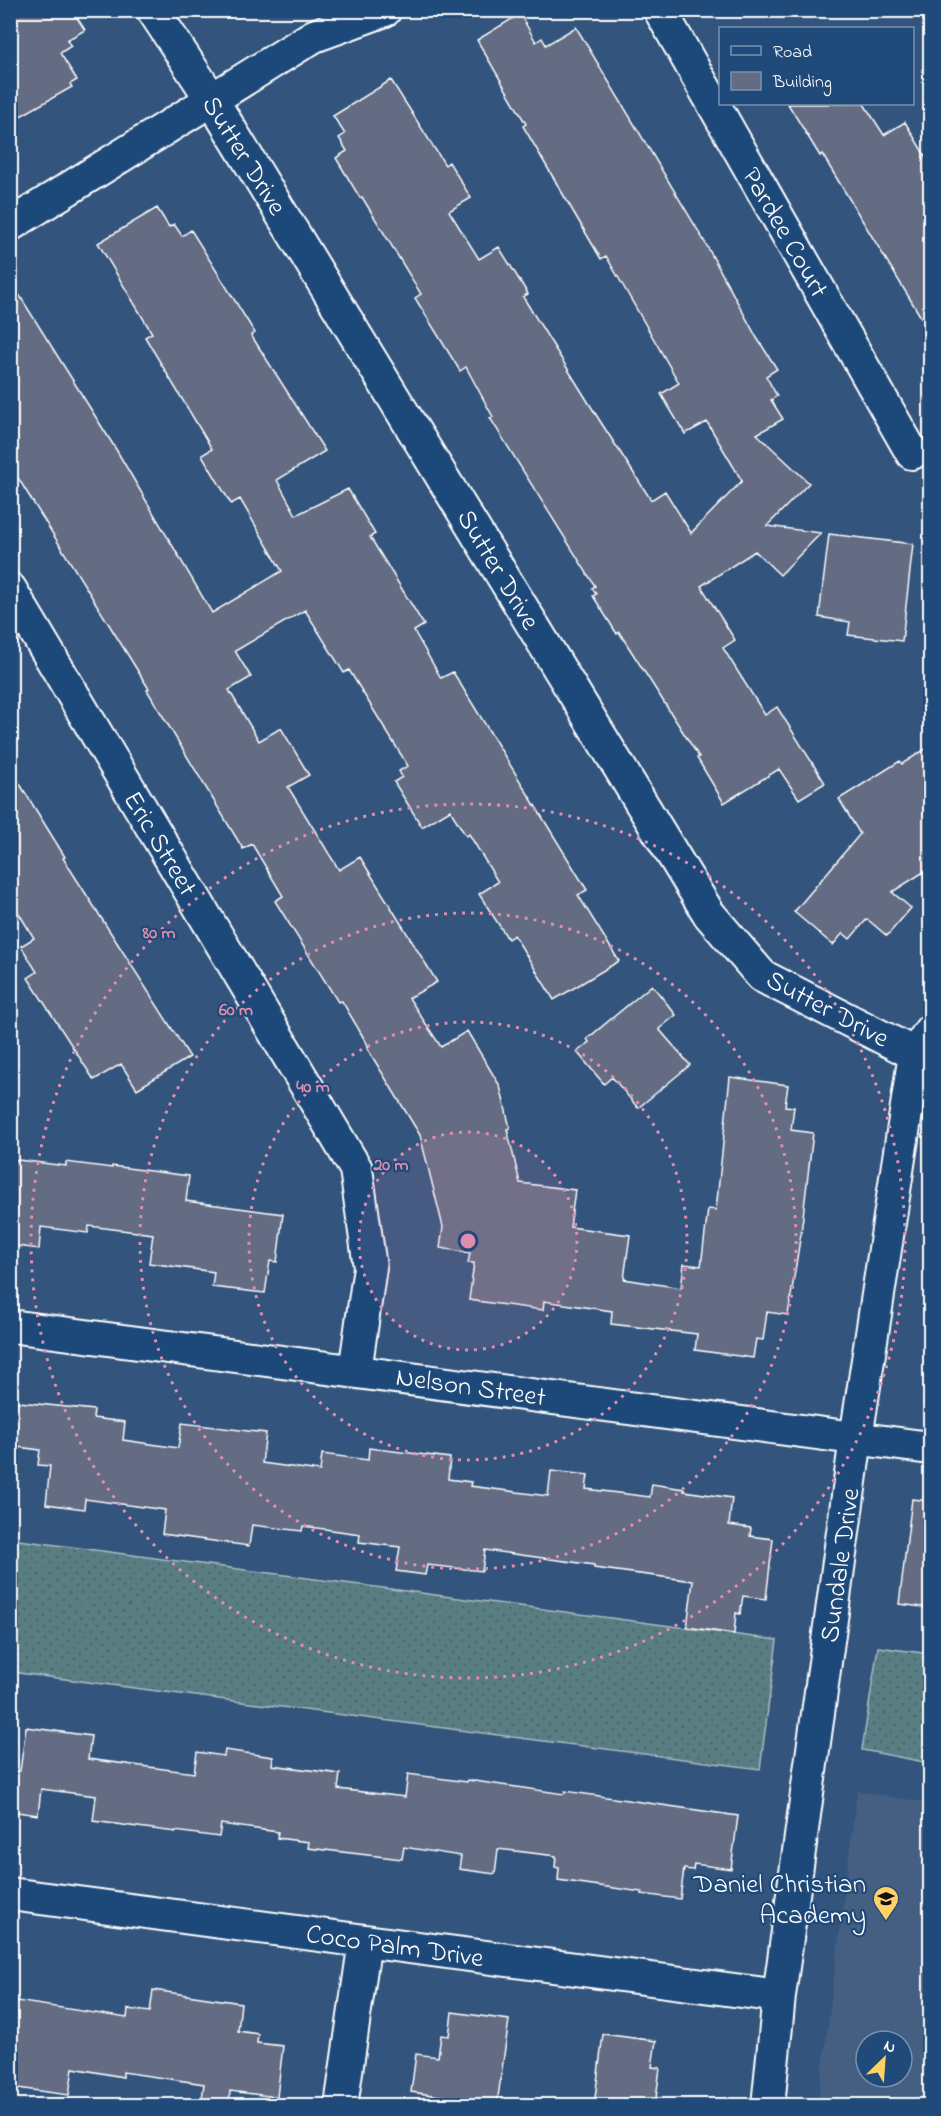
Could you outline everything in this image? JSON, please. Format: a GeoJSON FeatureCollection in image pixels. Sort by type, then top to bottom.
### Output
{"type":"FeatureCollection","features":[{"type":"Feature","properties":{"kind":"street","name":"Sutter Drive"},"geometry":{"type":"LineString","coordinates":[[153,10],[212,100],[709,914],[762,976],[923,1042]]}},
{"type":"Feature","properties":{"kind":"street"},"geometry":{"type":"LineString","coordinates":[[10,225],[314,36],[385,10]]}},
{"type":"Feature","properties":{"kind":"street","name":"Pardee Court"},"geometry":{"type":"LineString","coordinates":[[660,10],[912,453]]}},
{"type":"Feature","properties":{"kind":"street","name":"Eric Street"},"geometry":{"type":"LineString","coordinates":[[10,589],[356,1169],[370,1267],[355,1371]]}},
{"type":"Feature","properties":{"kind":"street","name":"Sundale Drive"},"geometry":{"type":"LineString","coordinates":[[768,2106],[779,1996],[856,1438],[923,1042]]}},
{"type":"Feature","properties":{"kind":"street","name":"Nelson Street"},"geometry":{"type":"LineString","coordinates":[[10,1326],[930,1448]]}},
{"type":"Feature","properties":{"kind":"street","name":"Coco Palm Drive"},"geometry":{"type":"LineString","coordinates":[[10,1894],[779,1996]]}},
{"type":"Feature","properties":{"kind":"street"},"geometry":{"type":"LineString","coordinates":[[341,2106],[364,1941]]}},
{"type":"Feature","properties":{"kind":"shaded area","name":"Daniel Christian Academy"},"geometry":{"type":"Polygon","coordinates":[[[857,1791],[930,1803],[930,2105],[818,2105],[857,1791]]]}},
{"type":"Feature","properties":{"kind":"green space"},"geometry":{"type":"Polygon","coordinates":[[[11,1539],[777,1640],[760,1769],[11,1672],[11,1539]]]}},
{"type":"Feature","properties":{"kind":"green space"},"geometry":{"type":"Polygon","coordinates":[[[878,1647],[930,1654],[930,1763],[862,1750],[878,1647]]]}},
{"type":"Feature","properties":{"kind":"building"},"geometry":{"type":"Polygon","coordinates":[[[10,10],[72,10],[85,30],[67,40],[71,46],[60,53],[77,80],[70,84],[72,87],[10,122],[10,10]]]}},
{"type":"Feature","properties":{"kind":"building"},"geometry":{"type":"Polygon","coordinates":[[[520,14],[536,42],[542,38],[546,45],[576,27],[702,237],[757,338],[777,369],[766,376],[777,396],[771,400],[783,419],[757,434],[809,483],[767,526],[821,533],[780,575],[755,551],[701,586],[735,640],[723,648],[765,715],[777,707],[825,783],[799,799],[779,769],[724,803],[697,758],[699,757],[619,632],[617,634],[593,596],[596,594],[592,588],[595,586],[490,418],[493,417],[466,367],[460,371],[415,298],[421,294],[336,158],[347,151],[339,138],[345,134],[333,116],[391,80],[445,165],[449,162],[471,198],[449,211],[479,259],[499,247],[528,294],[523,297],[651,500],[665,491],[691,533],[742,481],[707,422],[685,434],[661,394],[679,383],[606,256],[601,259],[523,126],[526,124],[477,40],[520,14]]]}},
{"type":"Feature","properties":{"kind":"building"},"geometry":{"type":"Polygon","coordinates":[[[789,105],[865,105],[884,135],[905,122],[930,164],[930,332],[822,154],[820,156],[789,105]]]}},
{"type":"Feature","properties":{"kind":"building"},"geometry":{"type":"Polygon","coordinates":[[[157,208],[169,227],[174,224],[182,236],[191,230],[255,333],[251,335],[325,451],[277,480],[296,515],[348,489],[375,534],[370,537],[424,625],[414,631],[441,678],[453,672],[587,890],[578,895],[619,961],[554,1000],[514,935],[508,939],[479,894],[498,882],[469,834],[466,836],[450,810],[422,827],[394,782],[402,777],[399,771],[408,766],[349,670],[344,673],[305,610],[235,651],[251,677],[229,690],[259,741],[281,728],[309,775],[288,787],[339,870],[360,857],[437,982],[409,998],[441,1047],[467,1031],[500,1086],[510,1128],[507,1129],[520,1183],[575,1190],[570,1227],[630,1235],[624,1279],[681,1288],[684,1264],[701,1266],[708,1209],[716,1210],[730,1077],[788,1085],[785,1106],[794,1107],[791,1130],[813,1133],[801,1233],[788,1315],[767,1312],[763,1340],[756,1339],[753,1358],[695,1350],[697,1334],[611,1324],[612,1311],[544,1301],[543,1310],[469,1300],[474,1263],[468,1263],[470,1253],[440,1248],[443,1227],[420,1135],[367,1048],[369,1047],[342,1001],[338,1002],[275,901],[283,896],[252,844],[243,849],[147,690],[149,689],[10,465],[10,280],[117,451],[212,613],[282,571],[240,499],[231,504],[202,455],[212,449],[145,337],[152,333],[98,243],[157,208]]]}},
{"type":"Feature","properties":{"kind":"building"},"geometry":{"type":"Polygon","coordinates":[[[829,534],[913,544],[902,641],[848,635],[850,622],[819,617],[829,534]]]}},
{"type":"Feature","properties":{"kind":"building"},"geometry":{"type":"Polygon","coordinates":[[[930,746],[930,868],[892,892],[911,908],[887,936],[867,919],[850,939],[843,933],[833,945],[794,912],[860,834],[839,799],[900,761],[902,764],[930,746]]]}},
{"type":"Feature","properties":{"kind":"building"},"geometry":{"type":"Polygon","coordinates":[[[10,768],[65,857],[63,858],[190,1057],[137,1089],[121,1064],[94,1080],[28,978],[37,972],[21,946],[34,938],[10,899],[10,768]]]}},
{"type":"Feature","properties":{"kind":"building"},"geometry":{"type":"Polygon","coordinates":[[[652,985],[676,1015],[659,1029],[690,1065],[638,1108],[612,1077],[604,1084],[577,1052],[589,1042],[587,1039],[652,985]]]}},
{"type":"Feature","properties":{"kind":"building"},"geometry":{"type":"Polygon","coordinates":[[[10,1159],[66,1166],[66,1162],[112,1168],[112,1166],[189,1176],[186,1201],[283,1214],[277,1262],[270,1261],[265,1293],[212,1287],[214,1272],[149,1263],[153,1234],[89,1226],[88,1233],[41,1227],[39,1249],[10,1245],[10,1159]]]}},
{"type":"Feature","properties":{"kind":"building"},"geometry":{"type":"Polygon","coordinates":[[[10,1401],[94,1410],[93,1418],[125,1422],[123,1440],[178,1448],[182,1423],[266,1433],[262,1463],[320,1471],[322,1454],[368,1460],[369,1448],[450,1458],[448,1479],[471,1482],[470,1486],[548,1496],[551,1471],[588,1475],[586,1489],[650,1497],[652,1484],[732,1498],[729,1525],[751,1528],[750,1536],[773,1539],[766,1599],[743,1596],[740,1614],[736,1613],[734,1634],[687,1627],[693,1581],[485,1550],[482,1571],[427,1565],[425,1575],[396,1571],[400,1547],[359,1542],[360,1534],[303,1526],[302,1531],[252,1525],[249,1546],[162,1534],[165,1510],[85,1499],[84,1509],[46,1504],[50,1466],[38,1465],[40,1450],[10,1446],[10,1401]]]}},
{"type":"Feature","properties":{"kind":"building"},"geometry":{"type":"Polygon","coordinates":[[[912,1499],[930,1501],[930,1608],[899,1604],[912,1499]]]}},
{"type":"Feature","properties":{"kind":"building"},"geometry":{"type":"Polygon","coordinates":[[[26,1727],[91,1736],[88,1759],[194,1773],[197,1752],[224,1756],[225,1750],[273,1757],[272,1765],[340,1774],[338,1789],[405,1797],[408,1774],[564,1794],[565,1791],[738,1816],[731,1869],[694,1864],[693,1870],[684,1869],[680,1899],[558,1880],[559,1868],[555,1867],[556,1856],[498,1849],[495,1874],[459,1869],[461,1856],[404,1847],[402,1859],[308,1848],[309,1842],[277,1838],[278,1832],[221,1824],[219,1837],[93,1821],[96,1796],[41,1789],[38,1815],[10,1811],[10,1770],[20,1771],[26,1727]]]}},
{"type":"Feature","properties":{"kind":"building"},"geometry":{"type":"Polygon","coordinates":[[[153,1990],[241,2003],[238,2031],[258,2034],[257,2043],[283,2046],[277,2097],[230,2091],[229,2106],[201,2106],[204,2084],[123,2072],[123,2077],[73,2068],[69,2095],[10,2087],[10,2000],[127,2018],[128,2009],[150,2012],[153,1990]]]}},
{"type":"Feature","properties":{"kind":"building"},"geometry":{"type":"Polygon","coordinates":[[[452,2012],[509,2020],[497,2104],[411,2092],[416,2054],[438,2057],[441,2035],[449,2036],[452,2012]]]}},
{"type":"Feature","properties":{"kind":"building"},"geometry":{"type":"Polygon","coordinates":[[[603,2034],[656,2041],[652,2067],[660,2068],[655,2106],[594,2106],[603,2034]]]}},
{"type":"Feature","properties":{"kind":"place","name":"Daniel Christian Academy"},"geometry":{"type":"Point","coordinates":[886,1922]}}]}
